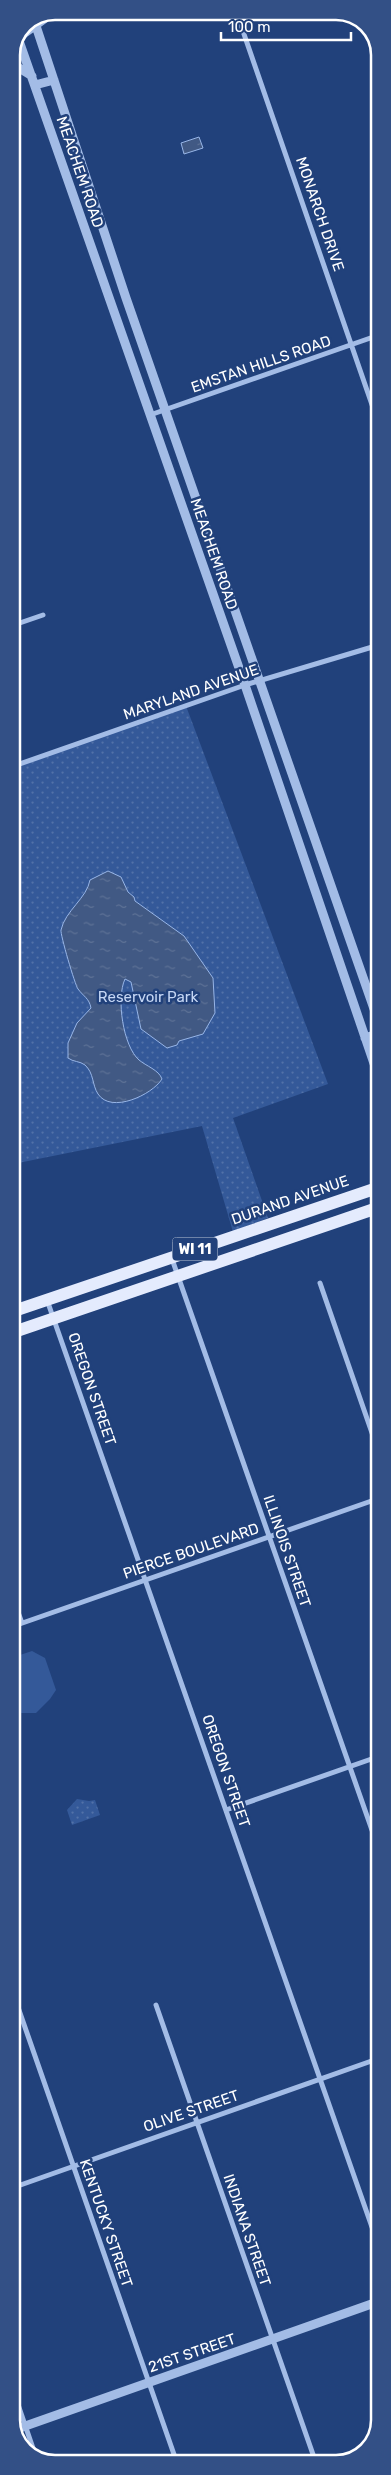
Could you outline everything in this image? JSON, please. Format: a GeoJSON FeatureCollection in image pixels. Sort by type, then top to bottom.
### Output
{"type":"FeatureCollection","features":[{"type":"Feature","properties":{"kind":"main road","name":"DURAND AVENUE"},"geometry":{"type":"LineString","coordinates":[[20,1309],[371,1190]]}},
{"type":"Feature","properties":{"kind":"main road","name":"WI 11"},"geometry":{"type":"LineString","coordinates":[[20,1330],[371,1210]]}},
{"type":"Feature","properties":{"kind":"street","name":"MONARCH DRIVE"},"geometry":{"type":"LineString","coordinates":[[239,20],[371,399]]}},
{"type":"Feature","properties":{"kind":"street","name":"MEACHEM ROAD"},"geometry":{"type":"LineString","coordinates":[[36,26],[126,298],[371,1001]]}},
{"type":"Feature","properties":{"kind":"street","name":"MEACHEM ROAD"},"geometry":{"type":"LineString","coordinates":[[21,47],[246,685],[281,795],[371,1055]]}},
{"type":"Feature","properties":{"kind":"street"},"geometry":{"type":"LineString","coordinates":[[20,70],[34,81],[54,80]]}},
{"type":"Feature","properties":{"kind":"street"},"geometry":{"type":"LineString","coordinates":[[70,184],[86,178]]}},
{"type":"Feature","properties":{"kind":"street"},"geometry":{"type":"LineString","coordinates":[[112,303],[126,298]]}},
{"type":"Feature","properties":{"kind":"street","name":"EMSTAN HILLS ROAD"},"geometry":{"type":"LineString","coordinates":[[150,414],[371,338]]}},
{"type":"Feature","properties":{"kind":"street"},"geometry":{"type":"LineString","coordinates":[[196,544],[210,538]]}},
{"type":"Feature","properties":{"kind":"street"},"geometry":{"type":"LineString","coordinates":[[20,623],[43,615]]}},
{"type":"Feature","properties":{"kind":"street","name":"MARYLAND AVENUE"},"geometry":{"type":"LineString","coordinates":[[20,764],[246,685],[371,648]]}},
{"type":"Feature","properties":{"kind":"street"},"geometry":{"type":"LineString","coordinates":[[281,795],[297,789]]}},
{"type":"Feature","properties":{"kind":"street"},"geometry":{"type":"LineString","coordinates":[[324,921],[340,915]]}},
{"type":"Feature","properties":{"kind":"street"},"geometry":{"type":"LineString","coordinates":[[365,1038],[371,1036]]}},
{"type":"Feature","properties":{"kind":"street","name":"ILLINOIS STREET"},"geometry":{"type":"LineString","coordinates":[[171,1258],[371,1828]]}},
{"type":"Feature","properties":{"kind":"street"},"geometry":{"type":"LineString","coordinates":[[320,1283],[371,1430]]}},
{"type":"Feature","properties":{"kind":"street","name":"OREGON STREET"},"geometry":{"type":"LineString","coordinates":[[47,1300],[371,2224]]}},
{"type":"Feature","properties":{"kind":"street","name":"PIERCE BOULEVARD"},"geometry":{"type":"LineString","coordinates":[[22,1623],[371,1501]]}},
{"type":"Feature","properties":{"kind":"street"},"geometry":{"type":"LineString","coordinates":[[20,1617],[22,1623]]}},
{"type":"Feature","properties":{"kind":"street"},"geometry":{"type":"LineString","coordinates":[[226,1810],[371,1759]]}},
{"type":"Feature","properties":{"kind":"street","name":"INDIANA STREET"},"geometry":{"type":"LineString","coordinates":[[156,2005],[313,2455]]}},
{"type":"Feature","properties":{"kind":"street","name":"KENTUCKY STREET"},"geometry":{"type":"LineString","coordinates":[[20,2013],[174,2455]]}},
{"type":"Feature","properties":{"kind":"street","name":"OLIVE STREET"},"geometry":{"type":"LineString","coordinates":[[20,2185],[371,2061]]}},
{"type":"Feature","properties":{"kind":"street","name":"21ST STREET"},"geometry":{"type":"LineString","coordinates":[[21,2428],[371,2304]]}},
{"type":"Feature","properties":{"kind":"street"},"geometry":{"type":"LineString","coordinates":[[20,2411],[32,2446]]}},
{"type":"Feature","properties":{"kind":"green space","name":"Reservoir Park"},"geometry":{"type":"Polygon","coordinates":[[[186,706],[328,1084],[233,1118],[268,1218],[233,1232],[202,1126],[20,1163],[20,764],[186,706]]]}},
{"type":"Feature","properties":{"kind":"green space"},"geometry":{"type":"Polygon","coordinates":[[[32,1651],[45,1658],[56,1690],[36,1713],[20,1713],[20,1655],[32,1651]]]}},
{"type":"Feature","properties":{"kind":"green space"},"geometry":{"type":"Polygon","coordinates":[[[77,1799],[95,1800],[100,1815],[72,1825],[67,1810],[77,1799]]]}},
{"type":"Feature","properties":{"kind":"water"},"geometry":{"type":"Polygon","coordinates":[[[199,137],[203,148],[184,154],[181,143],[199,137]]]}},
{"type":"Feature","properties":{"kind":"water"},"geometry":{"type":"Polygon","coordinates":[[[108,871],[121,877],[128,892],[134,897],[135,901],[184,936],[213,978],[215,1013],[203,1034],[179,1041],[177,1045],[167,1048],[141,1029],[131,982],[125,979],[122,987],[121,1009],[129,1044],[139,1060],[155,1071],[162,1079],[150,1091],[131,1100],[121,1102],[104,1100],[96,1090],[88,1068],[68,1058],[68,1043],[77,1023],[91,1008],[88,1000],[76,985],[61,934],[63,923],[85,893],[90,880],[108,871]]]}}]}
